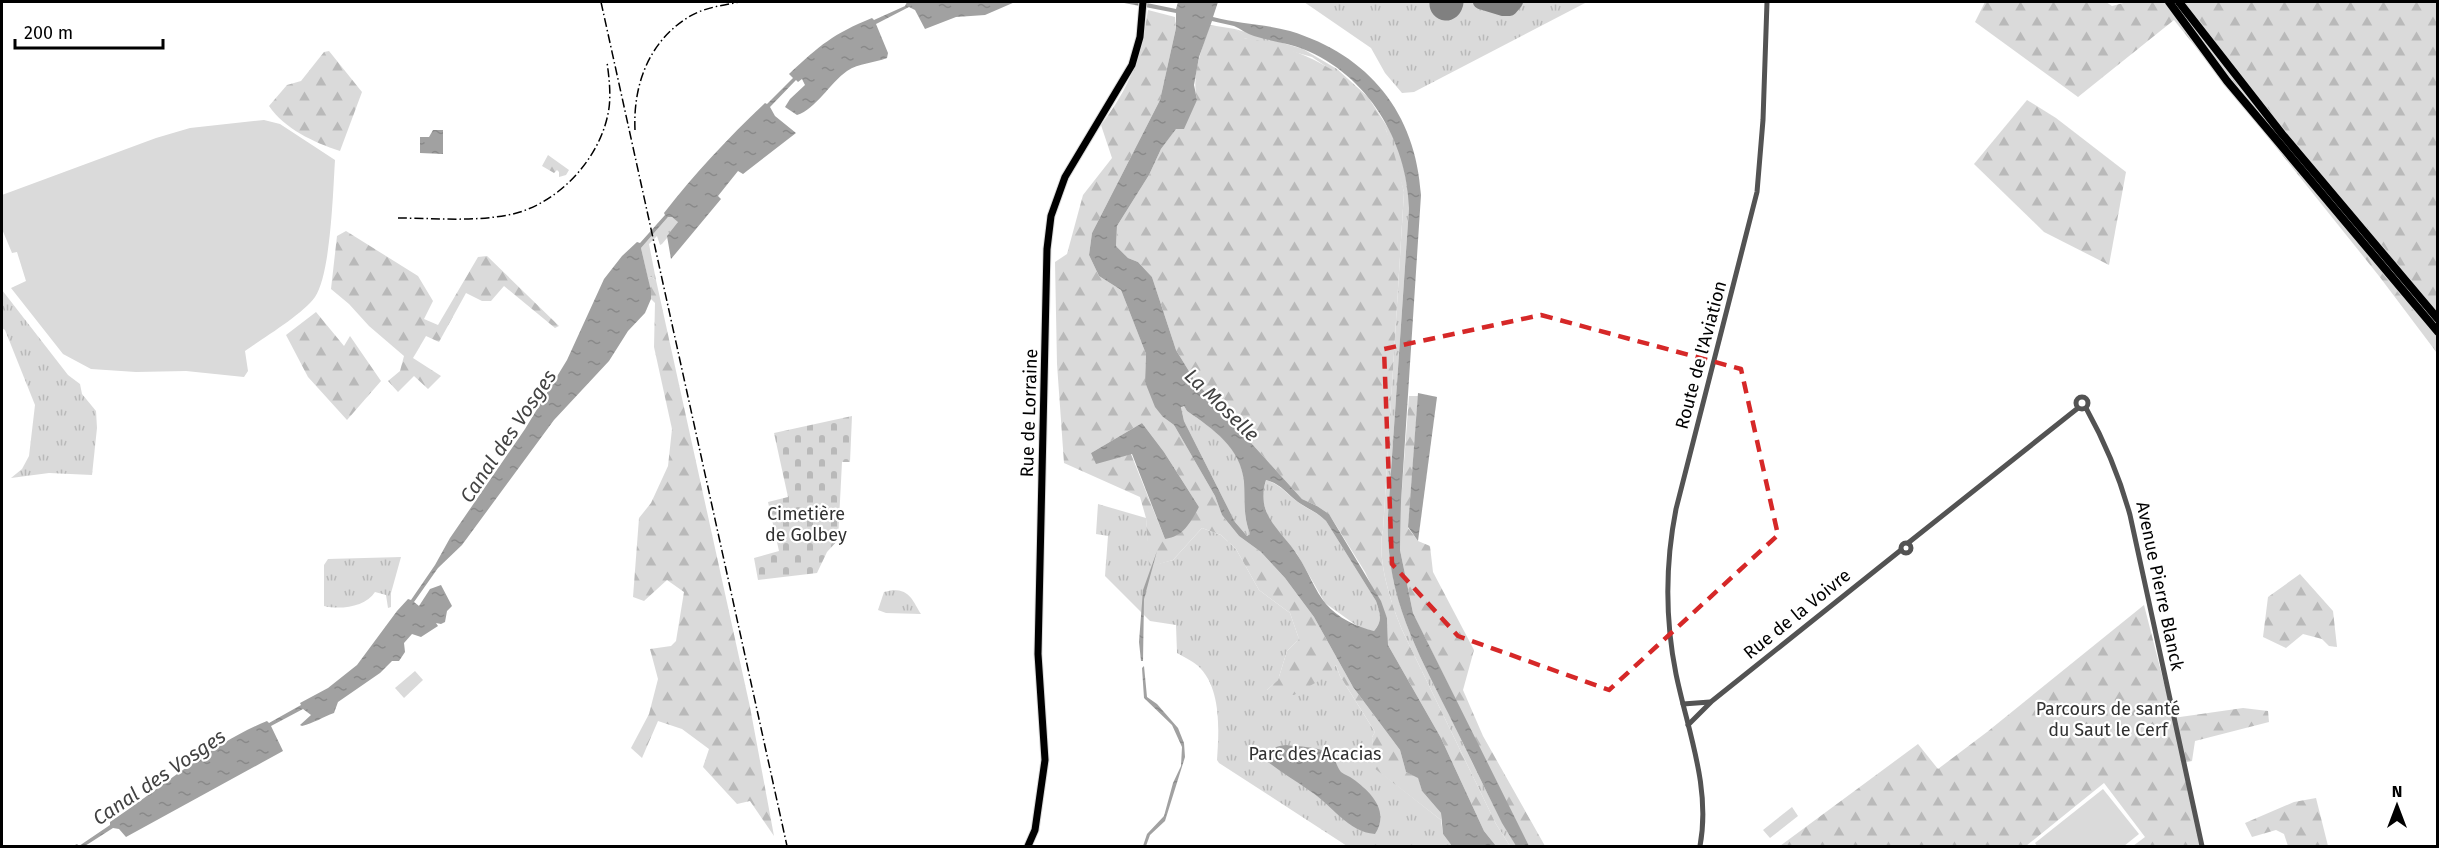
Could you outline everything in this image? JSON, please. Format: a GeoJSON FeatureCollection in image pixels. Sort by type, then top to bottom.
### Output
{"type":"FeatureCollection","features":[{"type":"Feature","properties":{"kind":"highway"},"geometry":{"type":"LineString","coordinates":[[2169,2],[2226,81],[2438,332]]}},
{"type":"Feature","properties":{"kind":"highway"},"geometry":{"type":"LineString","coordinates":[[2179,2],[2275,126],[2438,319]]}},
{"type":"Feature","properties":{"kind":"main road","name":"Rue de Lorraine"},"geometry":{"type":"LineString","coordinates":[[1028,846],[1035,830],[1045,760],[1038,654],[1047,249],[1051,216],[1065,177],[1132,65],[1140,37],[1143,2]]}},
{"type":"Feature","properties":{"kind":"street","name":"Route de l'Aviation"},"geometry":{"type":"LineString","coordinates":[[1700,846],[1705,816],[1703,784],[1685,714],[1667,619],[1671,534],[1757,192],[1763,120],[1767,2]]}},
{"type":"Feature","properties":{"kind":"street"},"geometry":{"type":"LineString","coordinates":[[2081,397],[2088,401],[2086,408],[2078,408],[2076,400],[2081,397]]}},
{"type":"Feature","properties":{"kind":"street","name":"Rue de la Voivre"},"geometry":{"type":"LineString","coordinates":[[1688,726],[1712,701],[1901,550],[1903,543],[1908,543],[2078,408]]}},
{"type":"Feature","properties":{"kind":"street","name":"Avenue Pierre Blanck"},"geometry":{"type":"LineString","coordinates":[[2086,408],[2118,473],[2130,515],[2202,846]]}},
{"type":"Feature","properties":{"kind":"street"},"geometry":{"type":"LineString","coordinates":[[1683,704],[1712,701]]}},
{"type":"Feature","properties":{"kind":"street"},"geometry":{"type":"LineString","coordinates":[[1685,714],[1700,713]]}},
{"type":"Feature","properties":{"kind":"highlighted area"},"geometry":{"type":"Polygon","coordinates":[[[1541,315],[1741,369],[1778,535],[1609,690],[1458,636],[1392,564],[1384,349],[1541,315]]]}},
{"type":"Feature","properties":{"kind":"green space"},"geometry":{"type":"Polygon","coordinates":[[[1304,2],[1587,2],[1414,92],[1402,93],[1385,73],[1371,48],[1304,2]]]}},
{"type":"Feature","properties":{"kind":"green space"},"geometry":{"type":"Polygon","coordinates":[[[1985,2],[2106,2],[2112,6],[2127,2],[2437,2],[2437,353],[2379,276],[2174,20],[2078,97],[1975,22],[1985,2]]]}},
{"type":"Feature","properties":{"kind":"green space"},"geometry":{"type":"Polygon","coordinates":[[[1148,10],[1175,17],[1176,28],[1160,100],[1092,233],[1089,255],[1099,276],[1121,290],[1146,354],[1145,382],[1163,417],[1174,425],[1215,496],[1222,515],[1239,536],[1261,552],[1285,578],[1314,617],[1353,687],[1400,750],[1406,772],[1418,777],[1422,791],[1441,813],[1441,820],[1374,768],[1372,737],[1375,732],[1340,676],[1336,665],[1329,675],[1294,695],[1269,695],[1267,690],[1278,680],[1287,651],[1299,639],[1290,613],[1259,590],[1236,549],[1221,535],[1202,528],[1173,560],[1149,567],[1146,518],[1140,497],[1064,463],[1057,364],[1055,262],[1067,254],[1083,195],[1112,158],[1101,125],[1120,98],[1133,71],[1142,42],[1148,10]],[[1142,423],[1091,453],[1131,454],[1165,539],[1199,507],[1164,452],[1142,423]]]}},
{"type":"Feature","properties":{"kind":"green space"},"geometry":{"type":"Polygon","coordinates":[[[1210,25],[1235,29],[1244,35],[1244,38],[1286,48],[1327,67],[1346,79],[1362,94],[1376,111],[1389,138],[1404,192],[1381,542],[1383,569],[1390,597],[1404,634],[1496,824],[1510,846],[1496,846],[1484,831],[1441,738],[1388,645],[1387,618],[1365,572],[1329,514],[1302,499],[1195,381],[1176,350],[1152,277],[1138,262],[1128,258],[1116,246],[1117,226],[1149,175],[1161,149],[1197,100],[1196,71],[1210,25]]]}},
{"type":"Feature","properties":{"kind":"green space"},"geometry":{"type":"Polygon","coordinates":[[[1235,29],[1303,49],[1337,69],[1368,97],[1392,134],[1401,156],[1409,193],[1409,208],[1388,515],[1392,575],[1408,628],[1419,653],[1485,789],[1516,846],[1510,846],[1496,824],[1404,634],[1390,597],[1383,569],[1381,542],[1404,192],[1386,130],[1361,94],[1312,57],[1244,38],[1235,29]]]}},
{"type":"Feature","properties":{"kind":"green space"},"geometry":{"type":"Polygon","coordinates":[[[329,51],[362,92],[340,151],[300,134],[269,106],[287,85],[301,81],[324,52],[329,51]]]}},
{"type":"Feature","properties":{"kind":"green space"},"geometry":{"type":"Polygon","coordinates":[[[2027,100],[2056,118],[2126,172],[2109,265],[2044,232],[1974,164],[2027,100]]]}},
{"type":"Feature","properties":{"kind":"green space"},"geometry":{"type":"Polygon","coordinates":[[[264,120],[280,124],[335,160],[325,270],[315,297],[309,304],[292,319],[245,351],[248,371],[244,377],[186,371],[136,372],[91,369],[63,354],[11,288],[26,281],[17,252],[12,253],[2,229],[2,195],[156,138],[190,128],[264,120]]]}},
{"type":"Feature","properties":{"kind":"green space"},"geometry":{"type":"Polygon","coordinates":[[[548,155],[569,170],[566,175],[559,177],[557,170],[554,173],[542,166],[548,155]]]}},
{"type":"Feature","properties":{"kind":"green space"},"geometry":{"type":"Polygon","coordinates":[[[668,217],[678,221],[677,226],[662,244],[660,245],[657,236],[649,244],[656,280],[651,277],[648,279],[641,248],[668,217]]]}},
{"type":"Feature","properties":{"kind":"green space"},"geometry":{"type":"Polygon","coordinates":[[[346,231],[418,276],[433,301],[424,319],[438,325],[478,257],[487,256],[559,326],[555,328],[504,286],[491,301],[482,301],[466,293],[439,342],[426,336],[413,358],[441,376],[428,389],[414,376],[398,392],[388,381],[400,371],[404,356],[331,289],[337,236],[346,231]]]}},
{"type":"Feature","properties":{"kind":"green space"},"geometry":{"type":"Polygon","coordinates":[[[651,277],[656,280],[750,707],[774,836],[750,801],[737,804],[703,767],[709,749],[682,729],[658,721],[642,758],[631,748],[649,714],[658,679],[650,649],[671,646],[676,641],[684,592],[667,580],[644,601],[633,597],[639,518],[651,503],[668,466],[672,429],[654,347],[655,303],[651,299],[648,279],[651,277]]]}},
{"type":"Feature","properties":{"kind":"green space"},"geometry":{"type":"Polygon","coordinates":[[[2,290],[68,375],[80,384],[82,394],[96,411],[97,428],[92,475],[49,473],[11,478],[22,469],[29,456],[35,405],[5,330],[2,328],[2,290]]]}},
{"type":"Feature","properties":{"kind":"green space"},"geometry":{"type":"Polygon","coordinates":[[[316,312],[344,346],[350,336],[381,381],[347,420],[308,377],[286,335],[316,312]]]}},
{"type":"Feature","properties":{"kind":"green space"},"geometry":{"type":"Polygon","coordinates":[[[1409,396],[1418,396],[1408,528],[1418,541],[1430,546],[1433,572],[1474,650],[1463,690],[1483,736],[1545,846],[1529,846],[1524,839],[1413,613],[1400,550],[1401,502],[1409,396]]]}},
{"type":"Feature","properties":{"kind":"green space"},"geometry":{"type":"Polygon","coordinates":[[[1181,406],[1216,432],[1238,459],[1244,482],[1245,515],[1250,534],[1247,536],[1235,522],[1184,421],[1181,406]]]}},
{"type":"Feature","properties":{"kind":"green space","name":"Cimetière de Golbey"},"geometry":{"type":"Polygon","coordinates":[[[852,416],[850,462],[842,462],[838,540],[827,552],[817,573],[758,580],[754,558],[779,551],[768,502],[788,497],[774,433],[852,416]]]}},
{"type":"Feature","properties":{"kind":"green space"},"geometry":{"type":"Polygon","coordinates":[[[1266,480],[1280,487],[1326,521],[1376,601],[1380,620],[1374,631],[1360,628],[1325,603],[1297,554],[1269,520],[1262,498],[1266,480]]]}},
{"type":"Feature","properties":{"kind":"green space","name":"Parc des Acacias"},"geometry":{"type":"Polygon","coordinates":[[[1098,504],[1146,518],[1150,566],[1173,560],[1202,528],[1221,535],[1236,549],[1259,590],[1290,613],[1299,639],[1287,651],[1278,680],[1267,690],[1314,682],[1336,665],[1340,676],[1375,732],[1372,737],[1375,768],[1441,820],[1443,834],[1452,846],[1347,846],[1219,763],[1217,760],[1217,710],[1211,685],[1197,665],[1177,653],[1176,625],[1150,621],[1105,576],[1108,536],[1096,534],[1098,504]]]}},
{"type":"Feature","properties":{"kind":"green space"},"geometry":{"type":"Polygon","coordinates":[[[401,557],[391,593],[391,607],[388,608],[386,595],[375,592],[365,601],[352,606],[337,608],[324,606],[324,565],[328,559],[401,557]]]}},
{"type":"Feature","properties":{"kind":"green space"},"geometry":{"type":"Polygon","coordinates":[[[2300,574],[2333,611],[2337,647],[2329,646],[2322,639],[2303,634],[2286,648],[2263,637],[2268,597],[2300,574]]]}},
{"type":"Feature","properties":{"kind":"green space"},"geometry":{"type":"Polygon","coordinates":[[[893,590],[908,594],[921,614],[886,613],[878,610],[884,592],[893,590]]]}},
{"type":"Feature","properties":{"kind":"green space","name":"Parcours de santé du Saut le Cerf"},"geometry":{"type":"Polygon","coordinates":[[[2144,605],[2173,718],[2243,708],[2268,711],[2269,722],[2195,741],[2192,761],[2183,763],[2203,846],[2133,846],[2145,837],[2104,783],[2026,846],[1780,846],[1918,744],[1938,769],[2144,605]]]}},
{"type":"Feature","properties":{"kind":"green space"},"geometry":{"type":"Polygon","coordinates":[[[415,671],[423,680],[404,698],[395,688],[415,671]]]}},
{"type":"Feature","properties":{"kind":"green space"},"geometry":{"type":"Polygon","coordinates":[[[2103,789],[2139,834],[2124,846],[2037,846],[2035,843],[2103,789]]]}},
{"type":"Feature","properties":{"kind":"green space"},"geometry":{"type":"Polygon","coordinates":[[[2316,798],[2328,846],[2288,846],[2284,834],[2276,830],[2252,837],[2245,823],[2294,802],[2316,798]]]}},
{"type":"Feature","properties":{"kind":"green space"},"geometry":{"type":"Polygon","coordinates":[[[1792,807],[1798,816],[1770,838],[1763,830],[1792,807]]]}},
{"type":"Feature","properties":{"kind":"green space"},"geometry":{"type":"Polygon","coordinates":[[[1339,827],[1368,846],[1350,846],[1329,832],[1339,827]]]}},
{"type":"Feature","properties":{"kind":"water"},"geometry":{"type":"Polygon","coordinates":[[[907,2],[1015,2],[985,15],[956,17],[925,29],[915,10],[909,7],[876,24],[888,53],[887,58],[856,66],[847,71],[817,102],[797,115],[785,107],[805,85],[802,79],[798,82],[796,80],[770,107],[775,116],[796,133],[743,174],[738,171],[718,196],[721,199],[671,259],[667,236],[678,222],[672,217],[668,217],[641,248],[651,291],[651,299],[645,313],[628,331],[609,361],[554,420],[462,545],[438,568],[414,602],[419,606],[430,589],[441,585],[452,606],[447,611],[445,622],[436,623],[438,626],[421,637],[412,634],[404,643],[405,652],[399,661],[392,661],[380,673],[338,702],[334,713],[302,726],[300,725],[311,715],[303,709],[271,726],[283,751],[126,837],[119,829],[113,828],[85,846],[79,846],[205,755],[246,731],[267,721],[269,723],[301,705],[300,703],[328,688],[357,665],[397,611],[408,599],[411,600],[450,538],[525,429],[567,360],[604,279],[622,256],[637,242],[640,243],[665,215],[664,213],[675,198],[712,156],[793,78],[789,74],[800,64],[847,29],[872,18],[874,20],[905,6],[907,2]]]}},
{"type":"Feature","properties":{"kind":"water"},"geometry":{"type":"Polygon","coordinates":[[[1119,2],[1142,2],[1176,9],[1178,2],[1218,2],[1213,17],[1290,31],[1318,42],[1343,55],[1365,72],[1383,91],[1398,113],[1410,138],[1421,195],[1401,502],[1400,550],[1413,613],[1529,846],[1516,846],[1502,823],[1413,641],[1404,618],[1391,569],[1388,515],[1409,208],[1407,183],[1401,159],[1380,113],[1347,75],[1326,61],[1303,49],[1254,36],[1234,26],[1212,21],[1199,57],[1194,85],[1197,100],[1184,129],[1176,129],[1161,149],[1149,175],[1117,226],[1116,246],[1128,258],[1138,262],[1152,277],[1176,350],[1195,381],[1302,499],[1329,514],[1381,601],[1387,618],[1388,645],[1441,738],[1484,831],[1496,846],[1452,846],[1443,834],[1441,813],[1422,791],[1418,778],[1406,772],[1400,750],[1353,687],[1314,617],[1285,578],[1261,552],[1239,536],[1222,515],[1215,496],[1174,425],[1155,407],[1145,382],[1146,354],[1121,290],[1099,276],[1089,255],[1092,233],[1160,100],[1176,28],[1176,13],[1119,2]],[[1184,406],[1181,407],[1184,421],[1235,522],[1247,536],[1250,534],[1245,515],[1244,482],[1237,459],[1232,449],[1216,432],[1187,411],[1184,406]],[[1266,480],[1264,503],[1267,513],[1298,556],[1322,599],[1342,618],[1374,631],[1380,620],[1376,601],[1326,521],[1298,502],[1280,486],[1266,480]]]}},
{"type":"Feature","properties":{"kind":"water"},"geometry":{"type":"Polygon","coordinates":[[[433,130],[443,130],[443,154],[420,153],[420,137],[429,137],[433,130]]]}},
{"type":"Feature","properties":{"kind":"water"},"geometry":{"type":"Polygon","coordinates":[[[1418,393],[1437,397],[1418,541],[1408,527],[1418,393]]]}},
{"type":"Feature","properties":{"kind":"water"},"geometry":{"type":"Polygon","coordinates":[[[1142,423],[1164,452],[1199,507],[1182,532],[1165,539],[1132,454],[1096,464],[1091,453],[1142,423]]]}},
{"type":"Feature","properties":{"kind":"water"},"geometry":{"type":"Polygon","coordinates":[[[1157,551],[1144,599],[1143,661],[1141,661],[1139,642],[1143,590],[1157,551]]]}},
{"type":"Feature","properties":{"kind":"water"},"geometry":{"type":"Polygon","coordinates":[[[1144,666],[1147,697],[1157,704],[1178,728],[1184,743],[1185,757],[1165,821],[1150,835],[1146,846],[1143,846],[1147,834],[1164,816],[1173,783],[1181,766],[1182,747],[1172,725],[1144,698],[1142,668],[1144,666]]]}},
{"type":"Feature","properties":{"kind":"water"},"geometry":{"type":"Polygon","coordinates":[[[1286,745],[1313,748],[1328,753],[1341,772],[1353,779],[1372,796],[1380,818],[1375,834],[1365,832],[1348,823],[1318,797],[1268,762],[1274,749],[1286,745]]]}},
{"type":"Feature","properties":{"kind":"taxiway"},"geometry":{"type":"LineString","coordinates":[[1480,2],[1503,9],[1510,9],[1516,2]]}},
{"type":"Feature","properties":{"kind":"railway"},"geometry":{"type":"LineString","coordinates":[[601,2],[787,846]]}},
{"type":"Feature","properties":{"kind":"railway"},"geometry":{"type":"LineString","coordinates":[[635,130],[640,82],[653,53],[662,40],[673,28],[699,12],[740,2]]}},
{"type":"Feature","properties":{"kind":"railway"},"geometry":{"type":"LineString","coordinates":[[398,218],[467,219],[508,215],[543,202],[560,190],[587,161],[605,127],[610,97],[607,62]]}},
{"type":"Feature","properties":{"kind":"water label","name":"La Moselle"},"geometry":{"type":"Point","coordinates":[1222,405]}},
{"type":"Feature","properties":{"kind":"water label","name":"Canal des Vosges"},"geometry":{"type":"Point","coordinates":[508,436]}},
{"type":"Feature","properties":{"kind":"water label","name":"Canal des Vosges"},"geometry":{"type":"Point","coordinates":[159,777]}}]}
